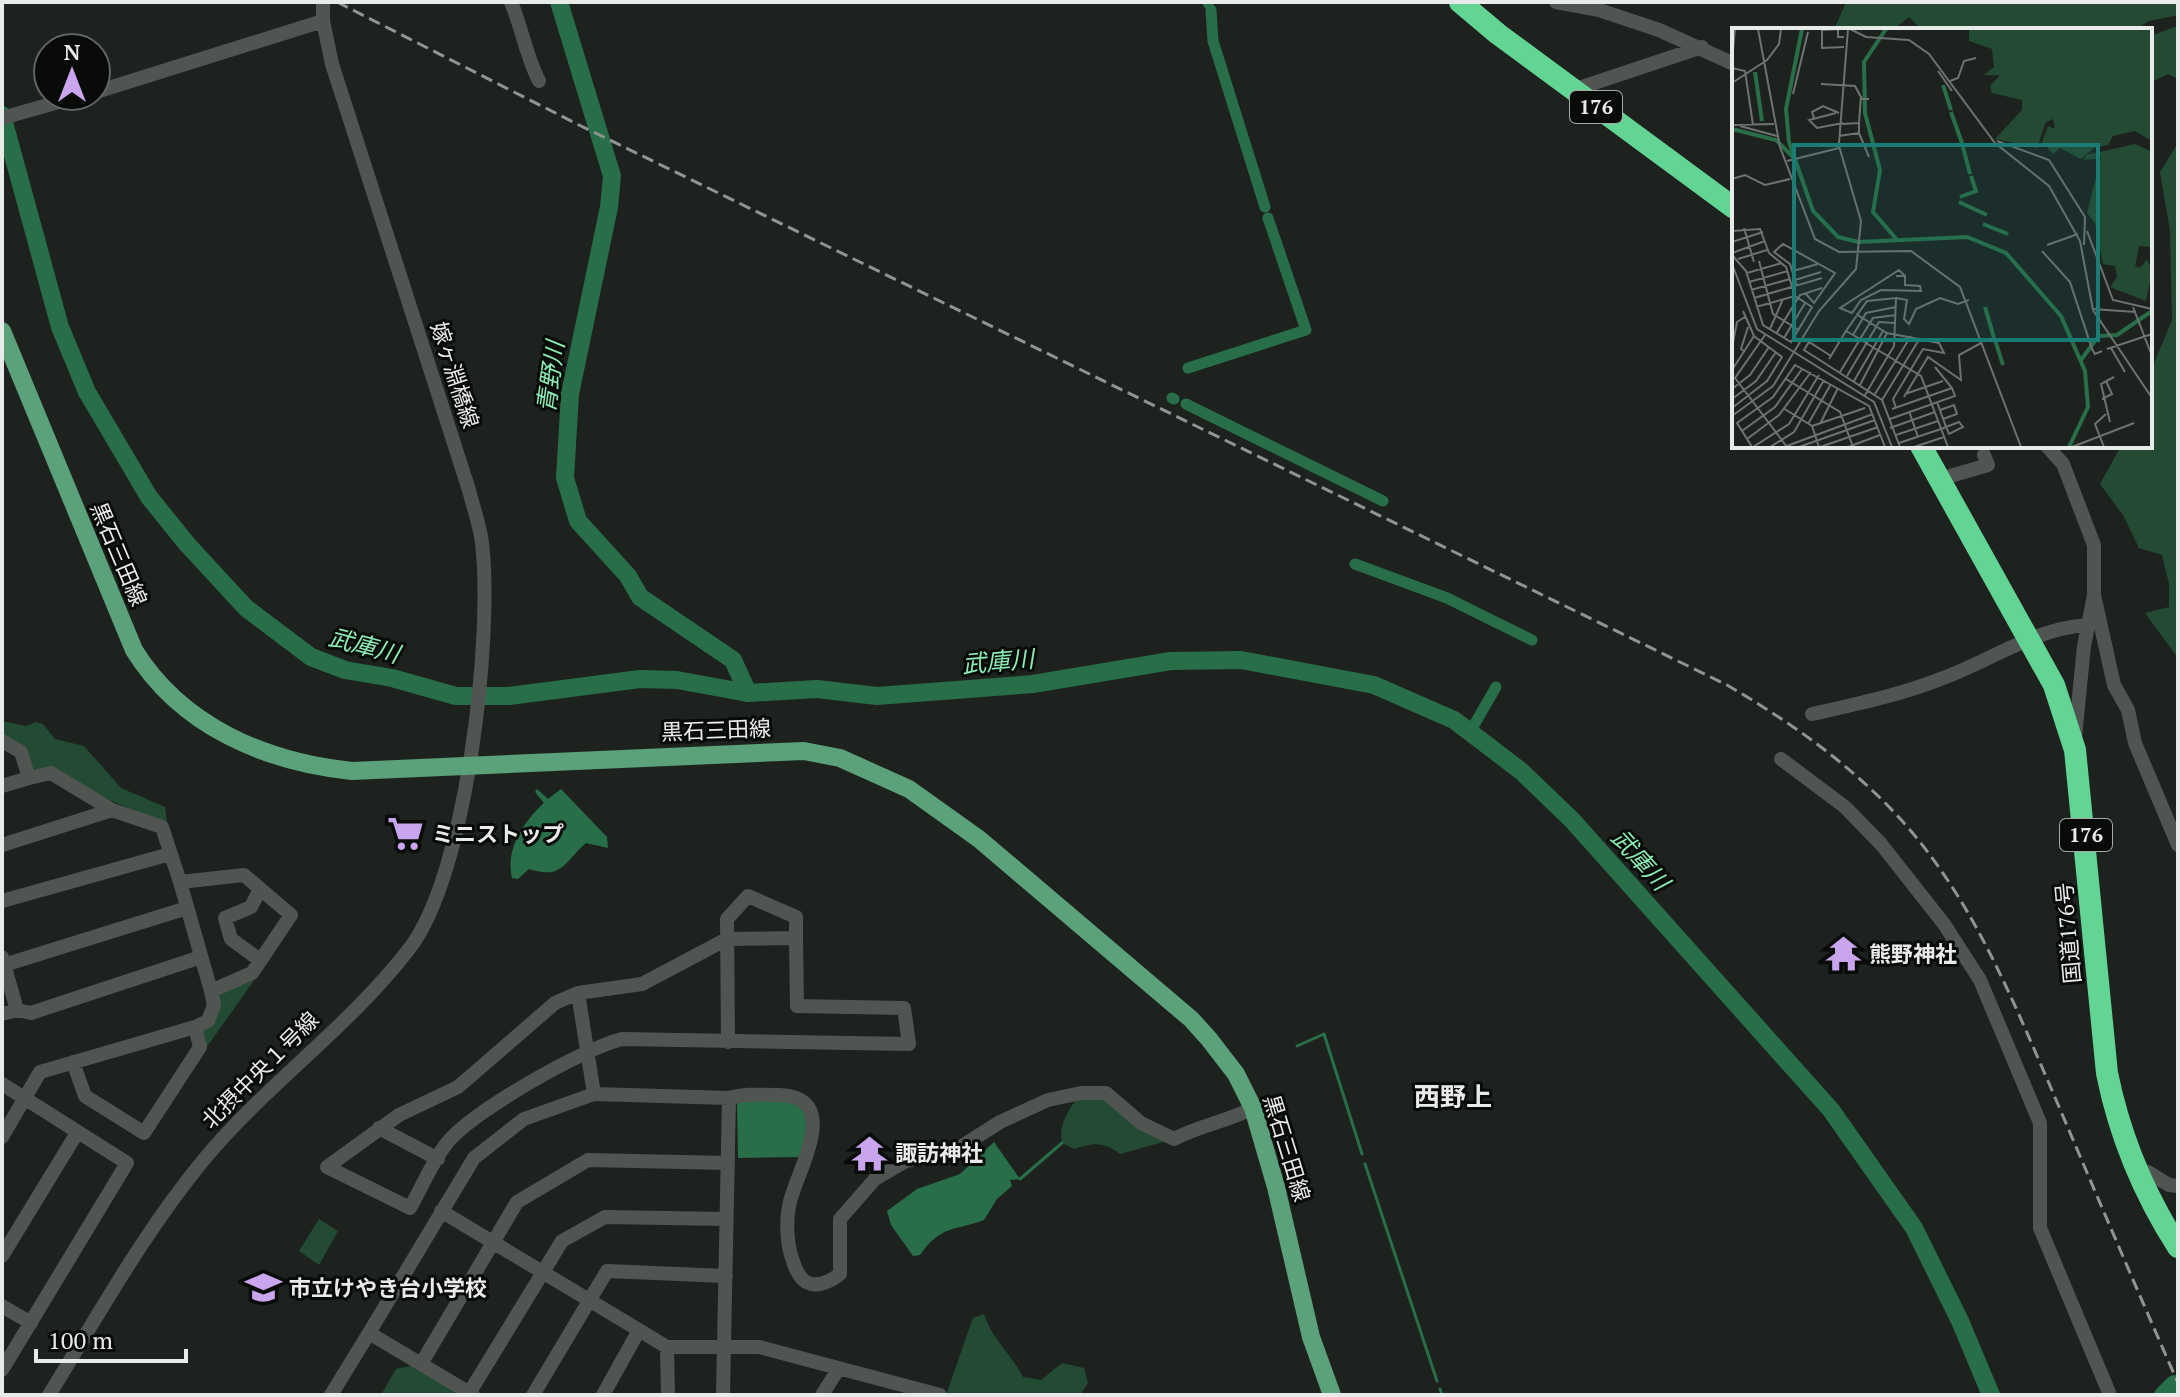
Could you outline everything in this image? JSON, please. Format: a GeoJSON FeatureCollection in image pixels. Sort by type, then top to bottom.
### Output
{"type":"FeatureCollection","features":[{"type":"Feature","properties":{"kind":"highway","name":"176"},"geometry":{"type":"LineString","coordinates":[[1460,2],[1573,90],[1732,207]]}},
{"type":"Feature","properties":{"kind":"highway","name":"国道176号"},"geometry":{"type":"LineString","coordinates":[[1922,448],[2054,685],[2075,750],[2107,1073],[2116,1115],[2140,1173],[2178,1247]]}},
{"type":"Feature","properties":{"kind":"main road","name":"黒石三田線"},"geometry":{"type":"LineString","coordinates":[[2,331],[124,629],[150,676],[201,720],[262,752],[322,768],[364,771],[471,759],[804,751],[840,758],[886,776],[979,839],[1191,1019],[1236,1074],[1253,1108],[1276,1187],[1311,1337],[1332,1395]]}},
{"type":"Feature","properties":{"kind":"street","name":"嫁ヶ淵橋線"},"geometry":{"type":"LineString","coordinates":[[323,2],[323,21],[332,64],[469,490],[482,542],[483,623],[471,759]]}},
{"type":"Feature","properties":{"kind":"street"},"geometry":{"type":"LineString","coordinates":[[511,2],[539,81]]}},
{"type":"Feature","properties":{"kind":"street"},"geometry":{"type":"LineString","coordinates":[[1556,2],[1599,10],[1702,47],[1732,63]]}},
{"type":"Feature","properties":{"kind":"street"},"geometry":{"type":"LineString","coordinates":[[112,87],[323,21]]}},
{"type":"Feature","properties":{"kind":"street"},"geometry":{"type":"LineString","coordinates":[[1573,90],[1702,47]]}},
{"type":"Feature","properties":{"kind":"street"},"geometry":{"type":"LineString","coordinates":[[2,118],[32,109]]}},
{"type":"Feature","properties":{"kind":"street"},"geometry":{"type":"LineString","coordinates":[[2049,448],[2063,464],[2085,513],[2094,545],[2094,595],[2114,685],[2128,710],[2135,743],[2178,845]]}},
{"type":"Feature","properties":{"kind":"street"},"geometry":{"type":"LineString","coordinates":[[1940,479],[1988,465],[1984,455]]}},
{"type":"Feature","properties":{"kind":"street"},"geometry":{"type":"LineString","coordinates":[[2075,750],[2087,625],[2094,595]]}},
{"type":"Feature","properties":{"kind":"street"},"geometry":{"type":"LineString","coordinates":[[1812,714],[1881,698],[1944,678],[2029,638],[2067,627],[2087,625]]}},
{"type":"Feature","properties":{"kind":"street"},"geometry":{"type":"LineString","coordinates":[[2,741],[21,752],[29,778]]}},
{"type":"Feature","properties":{"kind":"street","name":"北摂中央１号線"},"geometry":{"type":"LineString","coordinates":[[49,1395],[177,1192],[244,1114],[389,975],[412,946],[441,887],[471,759]]}},
{"type":"Feature","properties":{"kind":"street"},"geometry":{"type":"LineString","coordinates":[[1781,759],[1845,807],[1881,844],[1944,924],[1980,980],[2040,1123],[2040,1228],[2110,1395]]}},
{"type":"Feature","properties":{"kind":"street"},"geometry":{"type":"LineString","coordinates":[[2,786],[51,773],[112,810],[162,827],[214,1005],[208,1021],[195,1027],[40,1072],[2,1137]]}},
{"type":"Feature","properties":{"kind":"street"},"geometry":{"type":"LineString","coordinates":[[2,845],[112,810]]}},
{"type":"Feature","properties":{"kind":"street"},"geometry":{"type":"LineString","coordinates":[[2,901],[170,854]]}},
{"type":"Feature","properties":{"kind":"street"},"geometry":{"type":"LineString","coordinates":[[180,882],[244,875],[291,915],[252,973],[211,991]]}},
{"type":"Feature","properties":{"kind":"street"},"geometry":{"type":"LineString","coordinates":[[260,889],[251,907],[225,918],[231,939],[260,960]]}},
{"type":"Feature","properties":{"kind":"street"},"geometry":{"type":"LineString","coordinates":[[728,1042],[727,939],[727,919],[748,896],[796,917],[797,1006],[904,1008],[909,1044],[728,1042],[622,1039],[588,1051],[480,1115],[455,1135],[410,1208],[327,1167],[379,1128],[458,1087],[531,1020],[555,1003],[578,993],[642,984],[727,939],[796,938]]}},
{"type":"Feature","properties":{"kind":"street"},"geometry":{"type":"LineString","coordinates":[[187,908],[3,961],[9,1012],[31,1013],[109,988],[117,981],[201,957]]}},
{"type":"Feature","properties":{"kind":"street"},"geometry":{"type":"LineString","coordinates":[[578,993],[594,1094]]}},
{"type":"Feature","properties":{"kind":"street"},"geometry":{"type":"LineString","coordinates":[[73,1062],[85,1096],[144,1133],[200,1047],[195,1027]]}},
{"type":"Feature","properties":{"kind":"street"},"geometry":{"type":"LineString","coordinates":[[2,1084],[127,1163],[2,1370]]}},
{"type":"Feature","properties":{"kind":"street"},"geometry":{"type":"LineString","coordinates":[[350,1395],[334,1391],[474,1158],[524,1119],[594,1094],[793,1097],[808,1109],[813,1140],[788,1208],[788,1247],[800,1275],[807,1282],[820,1285],[840,1274],[840,1219],[875,1179],[906,1161],[956,1150],[1000,1122],[1048,1100],[1081,1093],[1106,1093],[1141,1123],[1174,1139],[1197,1126],[1226,1122],[1253,1108]]}},
{"type":"Feature","properties":{"kind":"street"},"geometry":{"type":"LineString","coordinates":[[723,1395],[729,1098]]}},
{"type":"Feature","properties":{"kind":"street"},"geometry":{"type":"LineString","coordinates":[[379,1128],[438,1159]]}},
{"type":"Feature","properties":{"kind":"street"},"geometry":{"type":"LineString","coordinates":[[2,1256],[77,1133]]}},
{"type":"Feature","properties":{"kind":"street"},"geometry":{"type":"LineString","coordinates":[[421,1364],[517,1202],[588,1160],[728,1163]]}},
{"type":"Feature","properties":{"kind":"street"},"geometry":{"type":"LineString","coordinates":[[2140,1173],[2148,1172],[2169,1185],[2178,1186]]}},
{"type":"Feature","properties":{"kind":"street"},"geometry":{"type":"LineString","coordinates":[[441,1211],[667,1347],[759,1347],[839,1368],[895,1390],[940,1395]]}},
{"type":"Feature","properties":{"kind":"street"},"geometry":{"type":"LineString","coordinates":[[369,1333],[470,1394],[562,1241],[605,1217],[727,1219]]}},
{"type":"Feature","properties":{"kind":"street"},"geometry":{"type":"LineString","coordinates":[[533,1395],[607,1271],[726,1276]]}},
{"type":"Feature","properties":{"kind":"street"},"geometry":{"type":"LineString","coordinates":[[2,1306],[31,1323]]}},
{"type":"Feature","properties":{"kind":"street"},"geometry":{"type":"LineString","coordinates":[[603,1395],[638,1332]]}},
{"type":"Feature","properties":{"kind":"street"},"geometry":{"type":"LineString","coordinates":[[667,1347],[668,1395]]}},
{"type":"Feature","properties":{"kind":"street"},"geometry":{"type":"LineString","coordinates":[[822,1395],[839,1368]]}},
{"type":"Feature","properties":{"kind":"shaded area"},"geometry":{"type":"Polygon","coordinates":[[[1846,2],[2178,2],[2178,15],[2149,21],[2137,28],[1920,28],[1909,17],[1895,28],[1835,28],[1846,2]]]}},
{"type":"Feature","properties":{"kind":"shaded area"},"geometry":{"type":"Polygon","coordinates":[[[2178,26],[2178,79],[2168,74],[2152,82],[2152,35],[2178,26]]]}},
{"type":"Feature","properties":{"kind":"shaded area"},"geometry":{"type":"Polygon","coordinates":[[[2178,143],[2178,658],[2145,613],[2169,607],[2169,584],[2162,555],[2139,548],[2123,515],[2100,484],[2120,448],[2152,448],[2152,368],[2172,320],[2170,231],[2160,172],[2178,143]]]}},
{"type":"Feature","properties":{"kind":"shaded area"},"geometry":{"type":"Polygon","coordinates":[[[2,721],[26,726],[36,722],[43,724],[55,739],[84,746],[121,788],[165,807],[167,824],[30,767],[2,736],[2,721]]]}},
{"type":"Feature","properties":{"kind":"shaded area"},"geometry":{"type":"Polygon","coordinates":[[[537,789],[548,799],[561,789],[607,837],[608,848],[586,843],[556,871],[529,869],[518,879],[512,878],[511,857],[518,836],[544,803],[535,792],[537,789]]]}},
{"type":"Feature","properties":{"kind":"shaded area"},"geometry":{"type":"Polygon","coordinates":[[[253,976],[253,982],[206,1048],[198,1030],[214,992],[253,976]]]}},
{"type":"Feature","properties":{"kind":"shaded area"},"geometry":{"type":"Polygon","coordinates":[[[1081,1093],[1106,1093],[1174,1139],[1120,1154],[1098,1144],[1074,1149],[1062,1143],[1061,1136],[1066,1116],[1081,1093]]]}},
{"type":"Feature","properties":{"kind":"shaded area"},"geometry":{"type":"Polygon","coordinates":[[[743,1098],[779,1099],[802,1110],[808,1117],[801,1157],[738,1158],[737,1103],[743,1098]]]}},
{"type":"Feature","properties":{"kind":"shaded area"},"geometry":{"type":"Polygon","coordinates":[[[994,1142],[1020,1179],[1010,1180],[1012,1186],[997,1199],[984,1220],[949,1230],[935,1238],[920,1255],[913,1256],[891,1225],[887,1211],[917,1189],[960,1174],[994,1142]]]}},
{"type":"Feature","properties":{"kind":"shaded area"},"geometry":{"type":"Polygon","coordinates":[[[319,1219],[338,1231],[319,1265],[299,1251],[319,1219]]]}},
{"type":"Feature","properties":{"kind":"shaded area"},"geometry":{"type":"Polygon","coordinates":[[[984,1314],[1023,1377],[1041,1380],[1062,1363],[1084,1368],[1088,1383],[1080,1395],[946,1395],[973,1318],[984,1314]]]}},
{"type":"Feature","properties":{"kind":"shaded area"},"geometry":{"type":"Polygon","coordinates":[[[421,1364],[468,1395],[381,1395],[396,1369],[421,1364]]]}},
{"type":"Feature","properties":{"kind":"waterway","name":"青野川"},"geometry":{"type":"LineString","coordinates":[[559,2],[612,176],[609,207],[570,394],[565,478],[578,521],[628,576],[640,597],[733,660],[748,693]]}},
{"type":"Feature","properties":{"kind":"waterway"},"geometry":{"type":"LineString","coordinates":[[1211,10],[1213,41],[1265,207]]}},
{"type":"Feature","properties":{"kind":"waterway","name":"武庫川"},"geometry":{"type":"LineString","coordinates":[[2,115],[60,327],[87,392],[149,497],[187,544],[246,608],[311,657],[345,670],[392,678],[456,696],[509,696],[640,679],[677,680],[748,693],[817,689],[877,696],[1033,684],[1171,661],[1241,660],[1374,685],[1454,720],[1521,771],[1572,820],[1831,1110],[1914,1228],[1960,1321],[1991,1395]]}},
{"type":"Feature","properties":{"kind":"waterway"},"geometry":{"type":"LineString","coordinates":[[1188,368],[1306,330],[1268,218]]}},
{"type":"Feature","properties":{"kind":"waterway"},"geometry":{"type":"LineString","coordinates":[[1186,404],[1383,501]]}},
{"type":"Feature","properties":{"kind":"waterway"},"geometry":{"type":"LineString","coordinates":[[1355,564],[1447,598],[1532,640]]}},
{"type":"Feature","properties":{"kind":"waterway"},"geometry":{"type":"LineString","coordinates":[[1470,732],[1496,687]]}},
{"type":"Feature","properties":{"kind":"waterway"},"geometry":{"type":"LineString","coordinates":[[1297,1046],[1324,1034],[1362,1154]]}},
{"type":"Feature","properties":{"kind":"waterway"},"geometry":{"type":"LineString","coordinates":[[1020,1179],[1062,1143]]}},
{"type":"Feature","properties":{"kind":"waterway"},"geometry":{"type":"LineString","coordinates":[[1365,1164],[1437,1381]]}},
{"type":"Feature","properties":{"kind":"waterway"},"geometry":{"type":"LineString","coordinates":[[2163,1395],[2174,1384]]}},
{"type":"Feature","properties":{"kind":"waterway"},"geometry":{"type":"LineString","coordinates":[[1440,1389],[1442,1395]]}},
{"type":"Feature","properties":{"kind":"railway"},"geometry":{"type":"LineString","coordinates":[[337,2],[579,125],[1727,685],[1821,747],[1864,783],[1904,823],[1949,882],[1986,946],[2178,1383]]}},
{"type":"Feature","properties":{"kind":"place","name":"ミニストップ"},"geometry":{"type":"Point","coordinates":[406,834]}},
{"type":"Feature","properties":{"kind":"place","name":"熊野神社"},"geometry":{"type":"Point","coordinates":[1843,954]}},
{"type":"Feature","properties":{"kind":"place","name":"諏訪神社"},"geometry":{"type":"Point","coordinates":[869,1153]}},
{"type":"Feature","properties":{"kind":"place","name":"市立けやき台小学校"},"geometry":{"type":"Point","coordinates":[263,1288]}},
{"type":"Feature","properties":{"kind":"district","name":"西野上"},"geometry":{"type":"Point","coordinates":[1453,1097]}}]}
